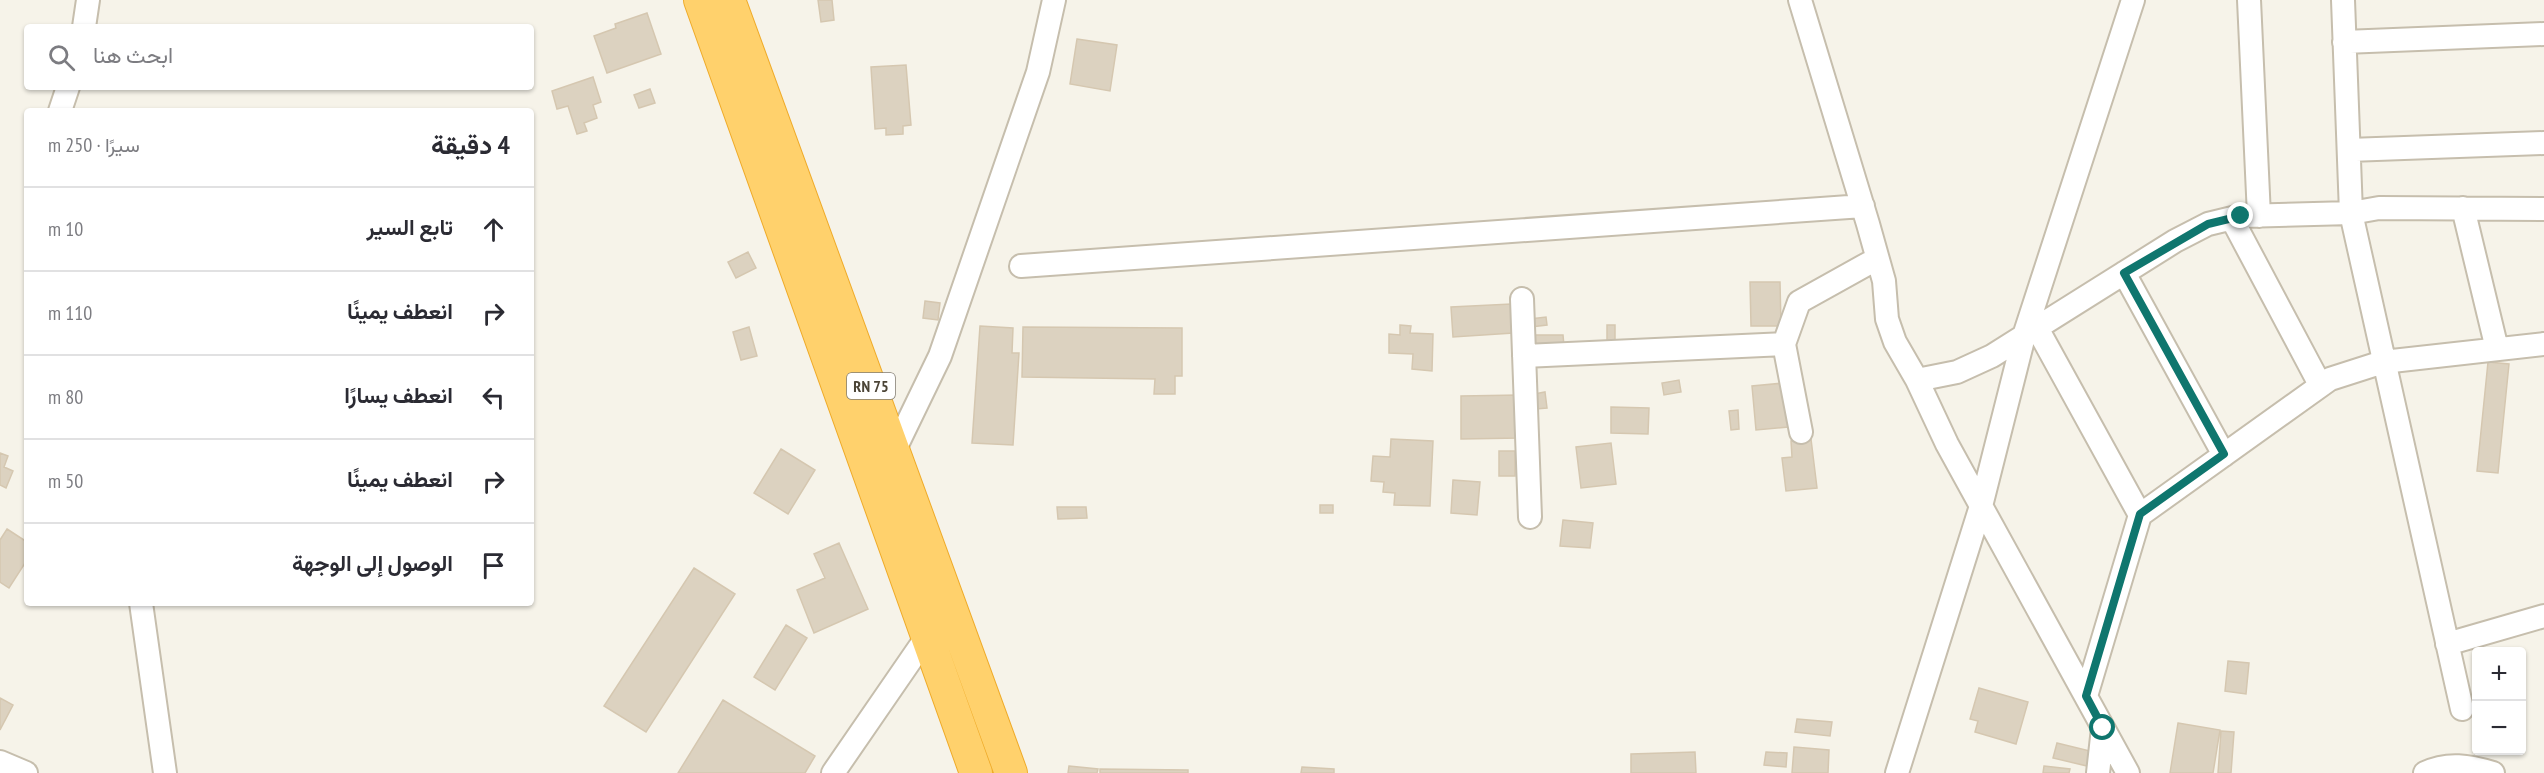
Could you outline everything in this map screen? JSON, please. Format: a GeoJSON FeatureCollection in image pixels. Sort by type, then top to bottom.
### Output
{"type":"FeatureCollection","features":[{"type":"Feature","properties":{"kind":"highway","name":"RN 75"},"geometry":{"type":"LineString","coordinates":[[700,0],[881,458],[1012,772]]}},
{"type":"Feature","properties":{"kind":"highway","name":"RN 75"},"geometry":{"type":"LineString","coordinates":[[729,0],[881,458],[928,636],[976,773]]}},
{"type":"Feature","properties":{"kind":"street"},"geometry":{"type":"LineString","coordinates":[[84,24],[88,0]]}},
{"type":"Feature","properties":{"kind":"street"},"geometry":{"type":"LineString","coordinates":[[881,458],[940,356],[1038,72],[1054,0]]}},
{"type":"Feature","properties":{"kind":"street"},"geometry":{"type":"LineString","coordinates":[[1800,0],[1884,280],[1887,319],[1895,342],[1917,380],[1947,444],[2128,773]]}},
{"type":"Feature","properties":{"kind":"street"},"geometry":{"type":"LineString","coordinates":[[1897,773],[1981,506],[2031,332],[2133,0]]}},
{"type":"Feature","properties":{"kind":"street"},"geometry":{"type":"LineString","coordinates":[[2249,0],[2259,216]]}},
{"type":"Feature","properties":{"kind":"street"},"geometry":{"type":"LineString","coordinates":[[2343,0],[2350,213],[2462,710]]}},
{"type":"Feature","properties":{"kind":"street"},"geometry":{"type":"LineString","coordinates":[[2344,42],[2544,34]]}},
{"type":"Feature","properties":{"kind":"street"},"geometry":{"type":"LineString","coordinates":[[61,108],[67,90]]}},
{"type":"Feature","properties":{"kind":"street"},"geometry":{"type":"LineString","coordinates":[[2349,150],[2544,143]]}},
{"type":"Feature","properties":{"kind":"street"},"geometry":{"type":"LineString","coordinates":[[1021,266],[1863,206]]}},
{"type":"Feature","properties":{"kind":"street"},"geometry":{"type":"LineString","coordinates":[[1917,380],[1957,372],[1992,356],[2124,273],[2208,224],[2259,216],[2350,213],[2379,208],[2544,208]]}},
{"type":"Feature","properties":{"kind":"street"},"geometry":{"type":"LineString","coordinates":[[2463,208],[2497,349]]}},
{"type":"Feature","properties":{"kind":"street"},"geometry":{"type":"LineString","coordinates":[[2232,219],[2317,379]]}},
{"type":"Feature","properties":{"kind":"street"},"geometry":{"type":"LineString","coordinates":[[1801,432],[1784,344],[1799,302],[1871,262]]}},
{"type":"Feature","properties":{"kind":"street"},"geometry":{"type":"LineString","coordinates":[[2124,273],[2224,454]]}},
{"type":"Feature","properties":{"kind":"street"},"geometry":{"type":"LineString","coordinates":[[1522,300],[1530,517]]}},
{"type":"Feature","properties":{"kind":"street"},"geometry":{"type":"LineString","coordinates":[[2031,332],[2140,514]]}},
{"type":"Feature","properties":{"kind":"street"},"geometry":{"type":"LineString","coordinates":[[1524,356],[1784,344]]}},
{"type":"Feature","properties":{"kind":"street"},"geometry":{"type":"LineString","coordinates":[[2086,696],[2140,514],[2330,379],[2383,362],[2544,344]]}},
{"type":"Feature","properties":{"kind":"street"},"geometry":{"type":"LineString","coordinates":[[141,606],[165,773]]}},
{"type":"Feature","properties":{"kind":"street"},"geometry":{"type":"LineString","coordinates":[[2447,644],[2544,616]]}},
{"type":"Feature","properties":{"kind":"street"},"geometry":{"type":"LineString","coordinates":[[833,773],[928,636]]}},
{"type":"Feature","properties":{"kind":"street"},"geometry":{"type":"LineString","coordinates":[[2098,773],[2103,728]]}},
{"type":"Feature","properties":{"kind":"street"},"geometry":{"type":"LineString","coordinates":[[0,762],[26,773]]}},
{"type":"Feature","properties":{"kind":"street"},"geometry":{"type":"LineString","coordinates":[[2425,773],[2441,766],[2457,765],[2493,773]]}},
{"type":"Feature","properties":{"kind":"building"},"geometry":{"type":"Polygon","coordinates":[[[818,0],[832,0],[834,20],[821,22],[818,0]]]}},
{"type":"Feature","properties":{"kind":"building"},"geometry":{"type":"Polygon","coordinates":[[[647,13],[661,54],[607,73],[594,36],[616,28],[615,24],[647,13]]]}},
{"type":"Feature","properties":{"kind":"building"},"geometry":{"type":"Polygon","coordinates":[[[1077,39],[1117,45],[1110,91],[1070,84],[1077,39]]]}},
{"type":"Feature","properties":{"kind":"building"},"geometry":{"type":"Polygon","coordinates":[[[906,65],[911,125],[903,126],[903,134],[886,135],[886,128],[875,129],[871,67],[906,65]]]}},
{"type":"Feature","properties":{"kind":"building"},"geometry":{"type":"Polygon","coordinates":[[[593,77],[601,102],[593,105],[597,118],[584,123],[587,131],[577,134],[568,106],[557,109],[552,91],[593,77]]]}},
{"type":"Feature","properties":{"kind":"building"},"geometry":{"type":"Polygon","coordinates":[[[650,89],[655,103],[639,108],[634,95],[650,89]]]}},
{"type":"Feature","properties":{"kind":"building"},"geometry":{"type":"Polygon","coordinates":[[[748,252],[756,268],[736,278],[728,262],[748,252]]]}},
{"type":"Feature","properties":{"kind":"building"},"geometry":{"type":"Polygon","coordinates":[[[1750,282],[1780,282],[1781,326],[1751,326],[1750,282]]]}},
{"type":"Feature","properties":{"kind":"building"},"geometry":{"type":"Polygon","coordinates":[[[925,301],[940,303],[938,320],[923,318],[925,301]]]}},
{"type":"Feature","properties":{"kind":"building"},"geometry":{"type":"Polygon","coordinates":[[[1511,304],[1513,333],[1453,337],[1451,307],[1511,304]]]}},
{"type":"Feature","properties":{"kind":"building"},"geometry":{"type":"Polygon","coordinates":[[[1546,317],[1547,325],[1531,327],[1530,319],[1546,317]]]}},
{"type":"Feature","properties":{"kind":"building"},"geometry":{"type":"Polygon","coordinates":[[[1400,325],[1411,326],[1410,333],[1433,334],[1432,371],[1412,369],[1413,354],[1389,353],[1389,334],[1400,335],[1400,325]]]}},
{"type":"Feature","properties":{"kind":"building"},"geometry":{"type":"Polygon","coordinates":[[[1607,325],[1615,325],[1615,341],[1607,341],[1607,325]]]}},
{"type":"Feature","properties":{"kind":"building"},"geometry":{"type":"Polygon","coordinates":[[[980,326],[1013,328],[1012,353],[1019,353],[1013,445],[972,443],[980,326]]]}},
{"type":"Feature","properties":{"kind":"building"},"geometry":{"type":"Polygon","coordinates":[[[749,327],[757,356],[741,360],[733,332],[749,327]]]}},
{"type":"Feature","properties":{"kind":"building"},"geometry":{"type":"Polygon","coordinates":[[[1023,327],[1182,328],[1182,376],[1175,376],[1175,394],[1154,394],[1155,379],[1022,377],[1023,327]]]}},
{"type":"Feature","properties":{"kind":"building"},"geometry":{"type":"Polygon","coordinates":[[[1534,335],[1563,335],[1564,346],[1534,346],[1534,335]]]}},
{"type":"Feature","properties":{"kind":"building"},"geometry":{"type":"Polygon","coordinates":[[[2488,362],[2509,364],[2498,473],[2477,471],[2488,362]]]}},
{"type":"Feature","properties":{"kind":"building"},"geometry":{"type":"Polygon","coordinates":[[[1679,380],[1681,392],[1664,395],[1662,383],[1679,380]]]}},
{"type":"Feature","properties":{"kind":"building"},"geometry":{"type":"Polygon","coordinates":[[[1784,383],[1788,427],[1756,430],[1752,386],[1784,383]]]}},
{"type":"Feature","properties":{"kind":"building"},"geometry":{"type":"Polygon","coordinates":[[[1545,392],[1547,408],[1536,409],[1534,394],[1545,392]]]}},
{"type":"Feature","properties":{"kind":"building"},"geometry":{"type":"Polygon","coordinates":[[[1519,395],[1520,438],[1461,439],[1461,396],[1519,395]]]}},
{"type":"Feature","properties":{"kind":"building"},"geometry":{"type":"Polygon","coordinates":[[[1611,407],[1649,408],[1648,434],[1611,433],[1611,407]]]}},
{"type":"Feature","properties":{"kind":"building"},"geometry":{"type":"Polygon","coordinates":[[[1738,410],[1739,429],[1731,430],[1729,411],[1738,410]]]}},
{"type":"Feature","properties":{"kind":"building"},"geometry":{"type":"Polygon","coordinates":[[[1391,439],[1433,441],[1430,506],[1394,505],[1395,493],[1383,492],[1384,482],[1371,481],[1373,456],[1390,457],[1391,439]]]}},
{"type":"Feature","properties":{"kind":"building"},"geometry":{"type":"Polygon","coordinates":[[[1811,439],[1817,488],[1786,491],[1782,458],[1792,457],[1791,441],[1811,439]]]}},
{"type":"Feature","properties":{"kind":"building"},"geometry":{"type":"Polygon","coordinates":[[[1611,443],[1616,484],[1581,488],[1576,447],[1611,443]]]}},
{"type":"Feature","properties":{"kind":"building"},"geometry":{"type":"Polygon","coordinates":[[[781,449],[815,470],[788,514],[754,493],[781,449]]]}},
{"type":"Feature","properties":{"kind":"building"},"geometry":{"type":"Polygon","coordinates":[[[1499,451],[1515,451],[1515,476],[1499,476],[1499,451]]]}},
{"type":"Feature","properties":{"kind":"building"},"geometry":{"type":"Polygon","coordinates":[[[0,453],[8,456],[4,467],[13,471],[6,488],[0,485],[0,453]]]}},
{"type":"Feature","properties":{"kind":"building"},"geometry":{"type":"Polygon","coordinates":[[[1453,480],[1480,482],[1477,515],[1451,513],[1453,480]]]}},
{"type":"Feature","properties":{"kind":"building"},"geometry":{"type":"Polygon","coordinates":[[[1320,505],[1333,505],[1333,513],[1320,513],[1320,505]]]}},
{"type":"Feature","properties":{"kind":"building"},"geometry":{"type":"Polygon","coordinates":[[[1057,507],[1086,507],[1087,518],[1058,519],[1057,507]]]}},
{"type":"Feature","properties":{"kind":"building"},"geometry":{"type":"Polygon","coordinates":[[[1563,520],[1593,523],[1590,548],[1560,546],[1563,520]]]}},
{"type":"Feature","properties":{"kind":"building"},"geometry":{"type":"Polygon","coordinates":[[[7,529],[24,540],[24,565],[9,588],[0,582],[0,540],[7,529]]]}},
{"type":"Feature","properties":{"kind":"building"},"geometry":{"type":"Polygon","coordinates":[[[839,543],[868,609],[814,633],[797,590],[825,578],[814,554],[839,543]]]}},
{"type":"Feature","properties":{"kind":"building"},"geometry":{"type":"Polygon","coordinates":[[[694,568],[735,594],[646,732],[604,706],[694,568]]]}},
{"type":"Feature","properties":{"kind":"building"},"geometry":{"type":"Polygon","coordinates":[[[786,625],[807,638],[775,690],[754,677],[786,625]]]}},
{"type":"Feature","properties":{"kind":"building"},"geometry":{"type":"Polygon","coordinates":[[[2228,661],[2249,663],[2246,694],[2225,691],[2228,661]]]}},
{"type":"Feature","properties":{"kind":"building"},"geometry":{"type":"Polygon","coordinates":[[[1979,688],[2028,702],[2016,744],[1975,732],[1978,721],[1970,719],[1979,688]]]}},
{"type":"Feature","properties":{"kind":"building"},"geometry":{"type":"Polygon","coordinates":[[[0,698],[13,705],[0,730],[0,698]]]}},
{"type":"Feature","properties":{"kind":"building"},"geometry":{"type":"Polygon","coordinates":[[[723,700],[815,756],[805,773],[678,773],[723,700]]]}},
{"type":"Feature","properties":{"kind":"building"},"geometry":{"type":"Polygon","coordinates":[[[1797,719],[1832,722],[1830,736],[1795,732],[1797,719]]]}},
{"type":"Feature","properties":{"kind":"building"},"geometry":{"type":"Polygon","coordinates":[[[2178,723],[2220,730],[2213,773],[2170,773],[2178,723]]]}},
{"type":"Feature","properties":{"kind":"building"},"geometry":{"type":"Polygon","coordinates":[[[2221,731],[2234,732],[2231,773],[2218,773],[2221,731]]]}},
{"type":"Feature","properties":{"kind":"building"},"geometry":{"type":"Polygon","coordinates":[[[2057,743],[2090,751],[2087,766],[2053,758],[2057,743]]]}},
{"type":"Feature","properties":{"kind":"building"},"geometry":{"type":"Polygon","coordinates":[[[1794,747],[1829,750],[1828,773],[1792,773],[1794,747]]]}},
{"type":"Feature","properties":{"kind":"building"},"geometry":{"type":"Polygon","coordinates":[[[1695,752],[1696,773],[1631,773],[1631,754],[1695,752]]]}},
{"type":"Feature","properties":{"kind":"building"},"geometry":{"type":"Polygon","coordinates":[[[1766,752],[1787,753],[1786,767],[1764,765],[1766,752]]]}},
{"type":"Feature","properties":{"kind":"building"},"geometry":{"type":"Polygon","coordinates":[[[1069,766],[1098,769],[1097,773],[1068,773],[1069,766]]]}},
{"type":"Feature","properties":{"kind":"building"},"geometry":{"type":"Polygon","coordinates":[[[2044,766],[2070,769],[2069,773],[2043,773],[2044,766]]]}},
{"type":"Feature","properties":{"kind":"building"},"geometry":{"type":"Polygon","coordinates":[[[1302,767],[1334,769],[1334,773],[1301,773],[1302,767]]]}},
{"type":"Feature","properties":{"kind":"building"},"geometry":{"type":"Polygon","coordinates":[[[1100,769],[1188,770],[1188,773],[1100,773],[1100,769]]]}},
{"type":"Feature","properties":{"kind":"route"},"geometry":{"type":"LineString","coordinates":[[2103,728],[2086,696],[2140,514],[2224,454],[2124,273],[2175,240],[2208,224],[2241,216]]}}]}
